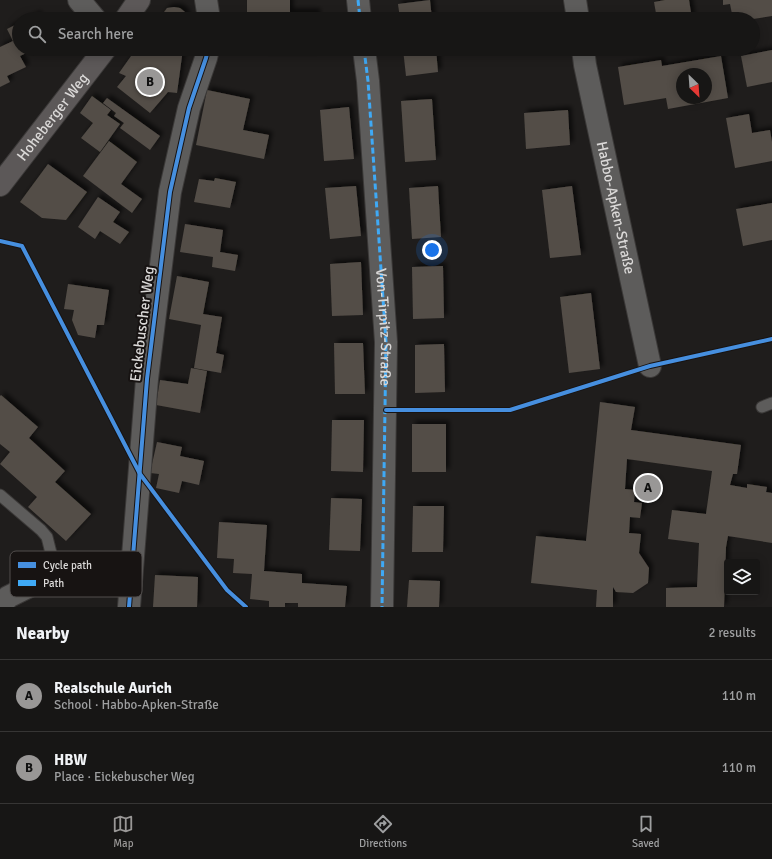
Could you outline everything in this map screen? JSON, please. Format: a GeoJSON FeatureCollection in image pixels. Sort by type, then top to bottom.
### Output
{"type":"FeatureCollection","features":[{"type":"Feature","properties":{"kind":"street"},"geometry":{"type":"LineString","coordinates":[[80,0],[89,12]]}},
{"type":"Feature","properties":{"kind":"street"},"geometry":{"type":"LineString","coordinates":[[131,12],[139,0]]}},
{"type":"Feature","properties":{"kind":"street"},"geometry":{"type":"LineString","coordinates":[[206,0],[208,12]]}},
{"type":"Feature","properties":{"kind":"street"},"geometry":{"type":"LineString","coordinates":[[358,0],[359,12]]}},
{"type":"Feature","properties":{"kind":"street"},"geometry":{"type":"LineString","coordinates":[[575,0],[577,12]]}},
{"type":"Feature","properties":{"kind":"street","name":"Hoheberger Weg"},"geometry":{"type":"LineString","coordinates":[[0,185],[100,56]]}},
{"type":"Feature","properties":{"kind":"street","name":"Eickebuscher Weg"},"geometry":{"type":"LineString","coordinates":[[133,551],[147,379],[170,192],[189,108],[206,56]]}},
{"type":"Feature","properties":{"kind":"street","name":"Von-Tirpitz-Straße"},"geometry":{"type":"LineString","coordinates":[[365,56],[368,81],[386,342],[382,607]]}},
{"type":"Feature","properties":{"kind":"street","name":"Habbo-Apken-Straße"},"geometry":{"type":"LineString","coordinates":[[584,56],[650,366]]}},
{"type":"Feature","properties":{"kind":"street"},"geometry":{"type":"LineString","coordinates":[[0,607],[10,596]]}},
{"type":"Feature","properties":{"kind":"street","name":"Eickebuscher Weg"},"geometry":{"type":"LineString","coordinates":[[130,597],[130,607]]}},
{"type":"Feature","properties":{"kind":"lane"},"geometry":{"type":"LineString","coordinates":[[0,495],[41,530],[47,538],[50,551]]}},
{"type":"Feature","properties":{"kind":"building"},"geometry":{"type":"Polygon","coordinates":[[[247,0],[290,0],[290,12],[247,12],[247,0]]]}},
{"type":"Feature","properties":{"kind":"building"},"geometry":{"type":"Polygon","coordinates":[[[430,0],[431,12],[399,12],[398,4],[430,0]]]}},
{"type":"Feature","properties":{"kind":"building"},"geometry":{"type":"Polygon","coordinates":[[[665,0],[689,0],[691,12],[656,12],[654,2],[665,0]]]}},
{"type":"Feature","properties":{"kind":"building"},"geometry":{"type":"Polygon","coordinates":[[[723,0],[772,0],[772,16],[760,18],[760,12],[732,12],[730,4],[723,5],[723,0]]]}},
{"type":"Feature","properties":{"kind":"building"},"geometry":{"type":"Polygon","coordinates":[[[167,8],[180,8],[185,12],[164,12],[167,8]]]}},
{"type":"Feature","properties":{"kind":"building"},"geometry":{"type":"Polygon","coordinates":[[[12,26],[12,39],[7,29],[12,26]]]}},
{"type":"Feature","properties":{"kind":"building"},"geometry":{"type":"Polygon","coordinates":[[[12,41],[12,56],[20,56],[26,67],[7,76],[10,82],[0,87],[0,47],[12,41]]]}},
{"type":"Feature","properties":{"kind":"building"},"geometry":{"type":"Polygon","coordinates":[[[772,50],[772,82],[747,87],[741,56],[760,56],[760,52],[772,50]]]}},
{"type":"Feature","properties":{"kind":"building"},"geometry":{"type":"Polygon","coordinates":[[[131,56],[182,56],[177,93],[168,92],[150,113],[117,87],[126,76],[119,73],[131,56]]]}},
{"type":"Feature","properties":{"kind":"building"},"geometry":{"type":"Polygon","coordinates":[[[404,56],[437,56],[438,72],[406,76],[404,56]]]}},
{"type":"Feature","properties":{"kind":"building"},"geometry":{"type":"Polygon","coordinates":[[[721,56],[728,98],[712,101],[712,68],[676,68],[676,104],[695,104],[668,109],[666,98],[624,105],[618,67],[661,60],[662,66],[721,56]]]}},
{"type":"Feature","properties":{"kind":"building"},"geometry":{"type":"Polygon","coordinates":[[[207,90],[250,99],[243,130],[269,135],[264,159],[196,145],[207,90]]]}},
{"type":"Feature","properties":{"kind":"building"},"geometry":{"type":"Polygon","coordinates":[[[92,96],[111,110],[107,115],[120,124],[100,152],[81,138],[93,123],[80,113],[92,96]]]}},
{"type":"Feature","properties":{"kind":"building"},"geometry":{"type":"Polygon","coordinates":[[[107,98],[160,136],[150,150],[120,128],[124,123],[114,116],[116,113],[103,103],[107,98]]]}},
{"type":"Feature","properties":{"kind":"building"},"geometry":{"type":"Polygon","coordinates":[[[432,99],[436,160],[405,162],[401,101],[432,99]]]}},
{"type":"Feature","properties":{"kind":"building"},"geometry":{"type":"Polygon","coordinates":[[[349,107],[354,159],[324,161],[320,110],[349,107]]]}},
{"type":"Feature","properties":{"kind":"building"},"geometry":{"type":"Polygon","coordinates":[[[568,110],[570,145],[526,149],[524,113],[568,110]]]}},
{"type":"Feature","properties":{"kind":"building"},"geometry":{"type":"Polygon","coordinates":[[[749,114],[752,133],[770,130],[772,142],[772,161],[735,168],[726,118],[749,114]]]}},
{"type":"Feature","properties":{"kind":"building"},"geometry":{"type":"Polygon","coordinates":[[[109,141],[137,162],[121,184],[142,199],[132,213],[83,176],[109,141]]]}},
{"type":"Feature","properties":{"kind":"building"},"geometry":{"type":"Polygon","coordinates":[[[48,164],[87,192],[66,220],[42,218],[20,202],[48,164]]]}},
{"type":"Feature","properties":{"kind":"building"},"geometry":{"type":"Polygon","coordinates":[[[215,178],[236,182],[230,208],[194,202],[199,179],[214,181],[215,178]]]}},
{"type":"Feature","properties":{"kind":"building"},"geometry":{"type":"Polygon","coordinates":[[[356,186],[361,236],[330,239],[325,188],[356,186]]]}},
{"type":"Feature","properties":{"kind":"building"},"geometry":{"type":"Polygon","coordinates":[[[438,186],[441,237],[412,239],[409,188],[438,186]]]}},
{"type":"Feature","properties":{"kind":"building"},"geometry":{"type":"Polygon","coordinates":[[[572,186],[581,255],[550,258],[542,190],[572,186]]]}},
{"type":"Feature","properties":{"kind":"building"},"geometry":{"type":"Polygon","coordinates":[[[98,197],[120,212],[113,222],[129,232],[120,244],[100,231],[95,239],[78,227],[98,197]]]}},
{"type":"Feature","properties":{"kind":"building"},"geometry":{"type":"Polygon","coordinates":[[[772,203],[772,240],[743,246],[736,209],[772,203]]]}},
{"type":"Feature","properties":{"kind":"building"},"geometry":{"type":"Polygon","coordinates":[[[185,224],[223,230],[220,252],[238,255],[235,271],[212,267],[213,257],[180,252],[185,224]]]}},
{"type":"Feature","properties":{"kind":"building"},"geometry":{"type":"Polygon","coordinates":[[[361,262],[363,315],[332,316],[330,264],[361,262]]]}},
{"type":"Feature","properties":{"kind":"building"},"geometry":{"type":"Polygon","coordinates":[[[443,266],[444,318],[413,319],[412,267],[443,266]]]}},
{"type":"Feature","properties":{"kind":"building"},"geometry":{"type":"Polygon","coordinates":[[[177,276],[209,282],[203,314],[222,317],[216,353],[224,355],[221,373],[194,368],[201,325],[169,319],[177,276]]]}},
{"type":"Feature","properties":{"kind":"building"},"geometry":{"type":"Polygon","coordinates":[[[68,284],[109,290],[104,325],[97,325],[95,338],[78,335],[72,320],[74,310],[64,309],[68,284]]]}},
{"type":"Feature","properties":{"kind":"building"},"geometry":{"type":"Polygon","coordinates":[[[591,293],[600,369],[569,373],[560,297],[591,293]]]}},
{"type":"Feature","properties":{"kind":"building"},"geometry":{"type":"Polygon","coordinates":[[[334,343],[363,343],[365,394],[335,394],[334,343]]]}},
{"type":"Feature","properties":{"kind":"building"},"geometry":{"type":"Polygon","coordinates":[[[444,344],[445,392],[415,393],[415,345],[444,344]]]}},
{"type":"Feature","properties":{"kind":"building"},"geometry":{"type":"Polygon","coordinates":[[[191,368],[207,371],[200,413],[156,405],[160,380],[188,384],[191,368]]]}},
{"type":"Feature","properties":{"kind":"building"},"geometry":{"type":"Polygon","coordinates":[[[1,395],[38,427],[29,438],[65,471],[55,482],[91,514],[66,541],[28,507],[37,497],[0,464],[10,452],[0,444],[1,395]]]}},
{"type":"Feature","properties":{"kind":"building"},"geometry":{"type":"Polygon","coordinates":[[[600,402],[635,407],[631,430],[741,445],[737,474],[733,474],[730,485],[747,488],[747,484],[767,487],[766,492],[772,493],[772,543],[728,536],[726,559],[724,559],[724,607],[666,607],[666,588],[697,587],[699,543],[668,539],[672,510],[706,514],[712,471],[627,459],[625,489],[635,490],[634,502],[642,503],[640,518],[630,517],[629,533],[641,534],[639,553],[649,568],[648,583],[633,593],[616,592],[613,587],[613,607],[596,607],[597,590],[531,583],[536,536],[586,541],[600,402]]]}},
{"type":"Feature","properties":{"kind":"building"},"geometry":{"type":"Polygon","coordinates":[[[332,420],[364,420],[363,472],[331,471],[332,420]]]}},
{"type":"Feature","properties":{"kind":"building"},"geometry":{"type":"Polygon","coordinates":[[[412,424],[446,424],[446,472],[412,472],[412,424]]]}},
{"type":"Feature","properties":{"kind":"building"},"geometry":{"type":"Polygon","coordinates":[[[157,442],[182,447],[180,456],[204,461],[199,485],[182,481],[179,493],[156,488],[159,474],[150,473],[157,442]]]}},
{"type":"Feature","properties":{"kind":"building"},"geometry":{"type":"Polygon","coordinates":[[[331,498],[362,499],[360,551],[329,550],[331,498]]]}},
{"type":"Feature","properties":{"kind":"building"},"geometry":{"type":"Polygon","coordinates":[[[413,506],[444,506],[443,552],[412,552],[413,506]]]}},
{"type":"Feature","properties":{"kind":"building"},"geometry":{"type":"Polygon","coordinates":[[[219,522],[267,525],[264,571],[302,574],[302,583],[347,586],[345,607],[298,607],[298,603],[285,603],[285,607],[269,607],[269,601],[250,599],[252,574],[233,573],[234,559],[217,558],[219,522]]]}},
{"type":"Feature","properties":{"kind":"building"},"geometry":{"type":"Polygon","coordinates":[[[155,575],[198,577],[197,607],[153,607],[155,575]]]}},
{"type":"Feature","properties":{"kind":"building"},"geometry":{"type":"Polygon","coordinates":[[[409,580],[440,581],[439,607],[407,607],[409,580]]]}},
{"type":"Feature","properties":{"kind":"marked path"},"geometry":{"type":"LineString","coordinates":[[358,0],[359,12]]}},
{"type":"Feature","properties":{"kind":"marked path"},"geometry":{"type":"LineString","coordinates":[[365,56],[368,81],[386,342],[382,607]]}},
{"type":"Feature","properties":{"kind":"cycle path"},"geometry":{"type":"LineString","coordinates":[[133,551],[147,379],[170,192],[189,108],[206,56]]}},
{"type":"Feature","properties":{"kind":"cycle path"},"geometry":{"type":"LineString","coordinates":[[0,241],[22,246],[140,474],[227,590],[246,607]]}},
{"type":"Feature","properties":{"kind":"cycle path"},"geometry":{"type":"LineString","coordinates":[[386,410],[510,410],[650,366],[772,339]]}},
{"type":"Feature","properties":{"kind":"cycle path"},"geometry":{"type":"LineString","coordinates":[[129,607],[130,597]]}},
{"type":"Feature","properties":{"kind":"place","name":"HBW"},"geometry":{"type":"Point","coordinates":[150,82]}},
{"type":"Feature","properties":{"kind":"place","name":"Realschule Aurich"},"geometry":{"type":"Point","coordinates":[648,488]}}]}
